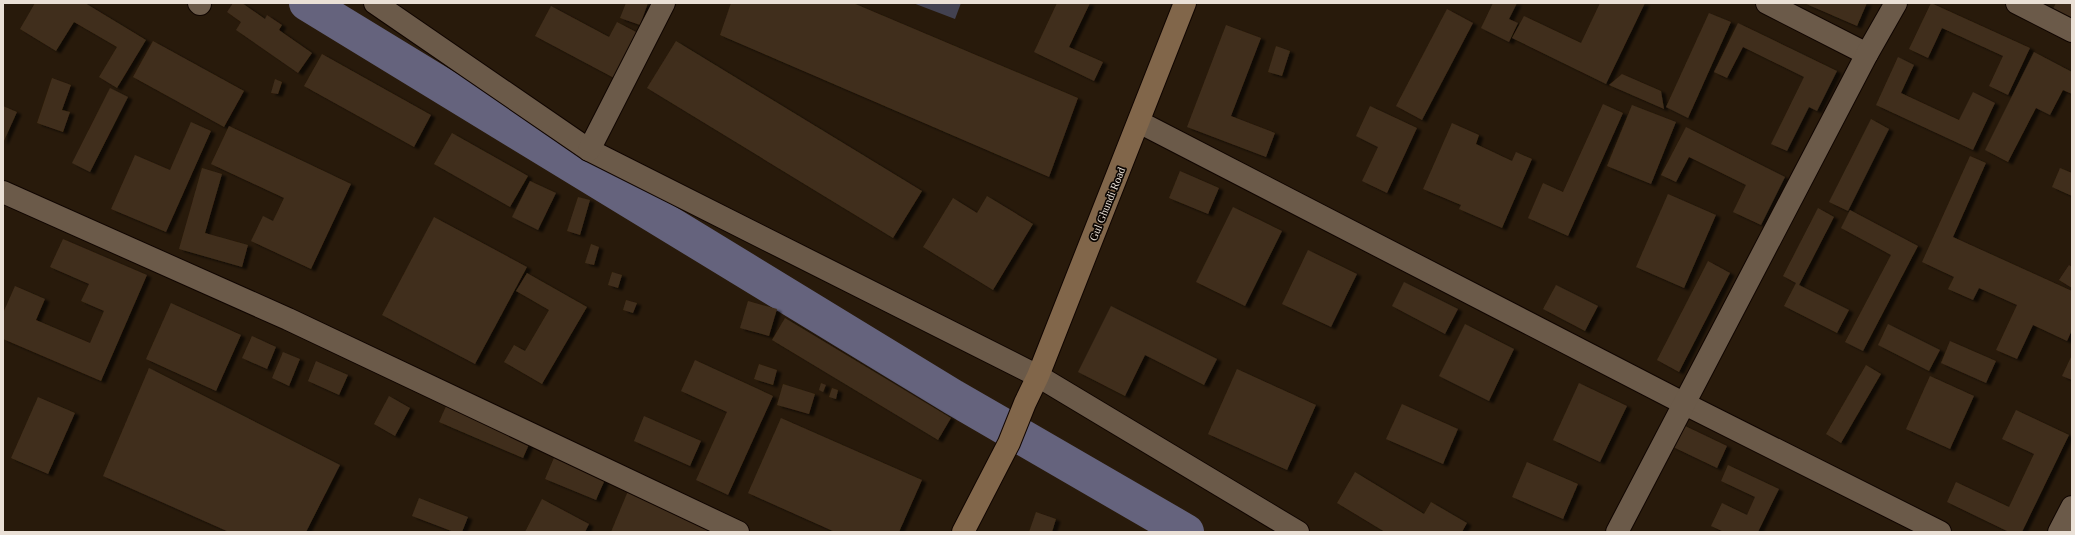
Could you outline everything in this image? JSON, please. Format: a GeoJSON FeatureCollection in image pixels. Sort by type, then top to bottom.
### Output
{"type":"FeatureCollection","features":[{"type":"Feature","properties":{"kind":"main road","name":"Gul Ghundi Road"},"geometry":{"type":"LineString","coordinates":[[963,532],[1010,443],[1025,402],[1038,376],[1185,3]]}},
{"type":"Feature","properties":{"kind":"street"},"geometry":{"type":"LineString","coordinates":[[375,3],[589,150],[1038,376],[1298,532]]}},
{"type":"Feature","properties":{"kind":"street"},"geometry":{"type":"LineString","coordinates":[[589,150],[664,3]]}},
{"type":"Feature","properties":{"kind":"street"},"geometry":{"type":"LineString","coordinates":[[1767,3],[1867,54]]}},
{"type":"Feature","properties":{"kind":"street"},"geometry":{"type":"LineString","coordinates":[[1617,532],[1867,54],[1896,3]]}},
{"type":"Feature","properties":{"kind":"street"},"geometry":{"type":"LineString","coordinates":[[2017,3],[2072,31]]}},
{"type":"Feature","properties":{"kind":"street"},"geometry":{"type":"LineString","coordinates":[[1139,122],[1685,404],[1940,532]]}},
{"type":"Feature","properties":{"kind":"street"},"geometry":{"type":"LineString","coordinates":[[3,192],[288,319],[738,532]]}},
{"type":"Feature","properties":{"kind":"street"},"geometry":{"type":"LineString","coordinates":[[2059,532],[2072,507]]}},
{"type":"Feature","properties":{"kind":"shaded area"},"geometry":{"type":"Polygon","coordinates":[[[913,3],[961,3],[955,19],[913,3]]]}},
{"type":"Feature","properties":{"kind":"building"},"geometry":{"type":"Polygon","coordinates":[[[35,3],[85,3],[146,40],[117,88],[99,77],[117,47],[74,22],[56,51],[20,29],[35,3]]]}},
{"type":"Feature","properties":{"kind":"building"},"geometry":{"type":"Polygon","coordinates":[[[233,3],[242,3],[265,19],[267,15],[282,25],[279,30],[312,53],[298,73],[236,30],[241,22],[227,12],[233,3]]]}},
{"type":"Feature","properties":{"kind":"building"},"geometry":{"type":"Polygon","coordinates":[[[626,3],[648,3],[640,25],[620,18],[626,3]]]}},
{"type":"Feature","properties":{"kind":"building"},"geometry":{"type":"Polygon","coordinates":[[[731,3],[853,3],[1078,98],[1049,177],[720,35],[731,3]]]}},
{"type":"Feature","properties":{"kind":"building"},"geometry":{"type":"Polygon","coordinates":[[[1057,3],[1090,3],[1069,47],[1103,62],[1094,81],[1034,52],[1057,3]]]}},
{"type":"Feature","properties":{"kind":"building"},"geometry":{"type":"Polygon","coordinates":[[[1493,3],[1517,3],[1509,19],[1518,23],[1509,42],[1481,28],[1493,3]]]}},
{"type":"Feature","properties":{"kind":"building"},"geometry":{"type":"Polygon","coordinates":[[[1600,3],[1645,3],[1606,84],[1512,38],[1524,16],[1581,43],[1600,3]]]}},
{"type":"Feature","properties":{"kind":"building"},"geometry":{"type":"Polygon","coordinates":[[[1804,3],[1867,3],[1857,26],[1804,3]]]}},
{"type":"Feature","properties":{"kind":"building"},"geometry":{"type":"Polygon","coordinates":[[[1931,3],[2030,48],[2008,95],[1989,86],[2003,56],[1942,28],[1928,58],[1909,49],[1931,3]]]}},
{"type":"Feature","properties":{"kind":"building"},"geometry":{"type":"Polygon","coordinates":[[[2056,3],[2072,3],[2072,20],[2052,11],[2056,3]]]}},
{"type":"Feature","properties":{"kind":"building"},"geometry":{"type":"Polygon","coordinates":[[[551,6],[609,37],[617,22],[638,33],[614,78],[535,36],[551,6]]]}},
{"type":"Feature","properties":{"kind":"building"},"geometry":{"type":"Polygon","coordinates":[[[1447,9],[1473,23],[1422,120],[1396,106],[1447,9]]]}},
{"type":"Feature","properties":{"kind":"building"},"geometry":{"type":"Polygon","coordinates":[[[1709,13],[1731,22],[1688,118],[1666,107],[1709,13]]]}},
{"type":"Feature","properties":{"kind":"building"},"geometry":{"type":"Polygon","coordinates":[[[1738,23],[1837,71],[1817,111],[1809,107],[1787,151],[1771,144],[1804,77],[1743,47],[1727,78],[1714,72],[1738,23]]]}},
{"type":"Feature","properties":{"kind":"building"},"geometry":{"type":"Polygon","coordinates":[[[1226,25],[1261,38],[1231,116],[1275,133],[1266,157],[1187,127],[1226,25]]]}},
{"type":"Feature","properties":{"kind":"building"},"geometry":{"type":"Polygon","coordinates":[[[153,41],[244,91],[224,127],[133,77],[153,41]]]}},
{"type":"Feature","properties":{"kind":"building"},"geometry":{"type":"Polygon","coordinates":[[[676,41],[922,191],[893,238],[647,88],[676,41]]]}},
{"type":"Feature","properties":{"kind":"building"},"geometry":{"type":"Polygon","coordinates":[[[1276,46],[1290,51],[1282,76],[1268,72],[1276,46]]]}},
{"type":"Feature","properties":{"kind":"building"},"geometry":{"type":"Polygon","coordinates":[[[2034,52],[2072,72],[2072,94],[2063,90],[2050,115],[2036,108],[2008,162],[1985,150],[2034,52]]]}},
{"type":"Feature","properties":{"kind":"building"},"geometry":{"type":"Polygon","coordinates":[[[322,54],[431,115],[414,147],[304,86],[322,54]]]}},
{"type":"Feature","properties":{"kind":"building"},"geometry":{"type":"Polygon","coordinates":[[[1898,57],[1914,65],[1901,93],[1959,120],[1973,92],[1995,103],[1973,150],[1876,105],[1898,57]]]}},
{"type":"Feature","properties":{"kind":"building"},"geometry":{"type":"Polygon","coordinates":[[[1622,74],[1661,91],[1664,109],[1609,85],[1622,74]]]}},
{"type":"Feature","properties":{"kind":"building"},"geometry":{"type":"Polygon","coordinates":[[[52,78],[71,85],[62,110],[70,112],[63,132],[37,123],[52,78]]]}},
{"type":"Feature","properties":{"kind":"building"},"geometry":{"type":"Polygon","coordinates":[[[275,79],[282,82],[278,94],[271,93],[275,79]]]}},
{"type":"Feature","properties":{"kind":"building"},"geometry":{"type":"Polygon","coordinates":[[[110,88],[128,97],[90,172],[72,163],[110,88]]]}},
{"type":"Feature","properties":{"kind":"building"},"geometry":{"type":"Polygon","coordinates":[[[1603,104],[1623,113],[1568,236],[1528,218],[1543,183],[1563,192],[1603,104]]]}},
{"type":"Feature","properties":{"kind":"building"},"geometry":{"type":"Polygon","coordinates":[[[1632,105],[1676,122],[1651,184],[1607,166],[1632,105]]]}},
{"type":"Feature","properties":{"kind":"building"},"geometry":{"type":"Polygon","coordinates":[[[3,106],[17,112],[3,143],[3,106]]]}},
{"type":"Feature","properties":{"kind":"building"},"geometry":{"type":"Polygon","coordinates":[[[1370,106],[1417,128],[1387,193],[1362,181],[1378,147],[1356,136],[1370,106]]]}},
{"type":"Feature","properties":{"kind":"building"},"geometry":{"type":"Polygon","coordinates":[[[1871,119],[1889,129],[1848,211],[1829,202],[1871,119]]]}},
{"type":"Feature","properties":{"kind":"building"},"geometry":{"type":"Polygon","coordinates":[[[191,122],[211,131],[166,232],[111,209],[135,155],[170,170],[191,122]]]}},
{"type":"Feature","properties":{"kind":"building"},"geometry":{"type":"Polygon","coordinates":[[[1452,123],[1479,135],[1476,144],[1512,161],[1516,152],[1532,159],[1502,228],[1459,209],[1461,205],[1423,189],[1452,123]]]}},
{"type":"Feature","properties":{"kind":"building"},"geometry":{"type":"Polygon","coordinates":[[[229,126],[351,184],[311,269],[251,241],[263,216],[273,221],[284,198],[211,164],[229,126]]]}},
{"type":"Feature","properties":{"kind":"building"},"geometry":{"type":"Polygon","coordinates":[[[1686,127],[1785,177],[1761,225],[1733,212],[1746,185],[1689,157],[1676,182],[1661,175],[1686,127]]]}},
{"type":"Feature","properties":{"kind":"building"},"geometry":{"type":"Polygon","coordinates":[[[452,133],[528,176],[510,207],[434,164],[452,133]]]}},
{"type":"Feature","properties":{"kind":"building"},"geometry":{"type":"Polygon","coordinates":[[[1970,156],[1986,163],[1953,237],[2072,291],[2072,330],[2067,341],[2033,325],[2017,359],[1996,350],[2017,305],[1979,288],[1973,300],[1948,289],[1954,277],[1922,262],[1970,156]]]}},
{"type":"Feature","properties":{"kind":"building"},"geometry":{"type":"Polygon","coordinates":[[[202,168],[222,174],[205,233],[248,245],[242,267],[179,249],[202,168]]]}},
{"type":"Feature","properties":{"kind":"building"},"geometry":{"type":"Polygon","coordinates":[[[2060,168],[2072,173],[2072,196],[2052,187],[2060,168]]]}},
{"type":"Feature","properties":{"kind":"building"},"geometry":{"type":"Polygon","coordinates":[[[1180,171],[1219,188],[1208,214],[1169,198],[1180,171]]]}},
{"type":"Feature","properties":{"kind":"building"},"geometry":{"type":"Polygon","coordinates":[[[530,181],[556,193],[538,230],[512,217],[530,181]]]}},
{"type":"Feature","properties":{"kind":"building"},"geometry":{"type":"Polygon","coordinates":[[[1668,194],[1716,215],[1684,288],[1636,267],[1668,194]]]}},
{"type":"Feature","properties":{"kind":"building"},"geometry":{"type":"Polygon","coordinates":[[[987,196],[1033,224],[993,290],[923,247],[953,198],[977,213],[987,196]]]}},
{"type":"Feature","properties":{"kind":"building"},"geometry":{"type":"Polygon","coordinates":[[[578,197],[590,200],[580,235],[567,231],[578,197]]]}},
{"type":"Feature","properties":{"kind":"building"},"geometry":{"type":"Polygon","coordinates":[[[1233,207],[1282,231],[1245,306],[1196,282],[1233,207]]]}},
{"type":"Feature","properties":{"kind":"building"},"geometry":{"type":"Polygon","coordinates":[[[1818,208],[1834,217],[1799,285],[1849,310],[1837,333],[1784,306],[1796,283],[1783,276],[1818,208]]]}},
{"type":"Feature","properties":{"kind":"building"},"geometry":{"type":"Polygon","coordinates":[[[1850,210],[1918,246],[1863,351],[1845,342],[1891,255],[1841,228],[1850,210]]]}},
{"type":"Feature","properties":{"kind":"building"},"geometry":{"type":"Polygon","coordinates":[[[434,217],[527,267],[475,364],[382,315],[434,217]]]}},
{"type":"Feature","properties":{"kind":"building"},"geometry":{"type":"Polygon","coordinates":[[[63,239],[147,275],[101,381],[3,339],[3,313],[15,286],[45,299],[36,320],[90,343],[104,311],[81,301],[89,284],[50,267],[63,239]]]}},
{"type":"Feature","properties":{"kind":"building"},"geometry":{"type":"Polygon","coordinates":[[[591,244],[599,247],[594,265],[585,263],[591,244]]]}},
{"type":"Feature","properties":{"kind":"building"},"geometry":{"type":"Polygon","coordinates":[[[1308,250],[1357,274],[1331,327],[1282,304],[1308,250]]]}},
{"type":"Feature","properties":{"kind":"building"},"geometry":{"type":"Polygon","coordinates":[[[1708,261],[1730,273],[1679,372],[1657,360],[1708,261]]]}},
{"type":"Feature","properties":{"kind":"building"},"geometry":{"type":"Polygon","coordinates":[[[2069,265],[2072,267],[2072,288],[2059,280],[2069,265]]]}},
{"type":"Feature","properties":{"kind":"building"},"geometry":{"type":"Polygon","coordinates":[[[612,272],[622,275],[618,288],[608,285],[612,272]]]}},
{"type":"Feature","properties":{"kind":"building"},"geometry":{"type":"Polygon","coordinates":[[[527,273],[587,307],[542,384],[504,362],[514,345],[525,351],[549,310],[516,291],[527,273]]]}},
{"type":"Feature","properties":{"kind":"building"},"geometry":{"type":"Polygon","coordinates":[[[1404,282],[1458,309],[1445,334],[1392,306],[1404,282]]]}},
{"type":"Feature","properties":{"kind":"building"},"geometry":{"type":"Polygon","coordinates":[[[1556,285],[1598,306],[1585,331],[1543,309],[1556,285]]]}},
{"type":"Feature","properties":{"kind":"building"},"geometry":{"type":"Polygon","coordinates":[[[626,300],[637,303],[633,313],[623,310],[626,300]]]}},
{"type":"Feature","properties":{"kind":"building"},"geometry":{"type":"Polygon","coordinates":[[[748,301],[777,309],[769,336],[740,328],[748,301]]]}},
{"type":"Feature","properties":{"kind":"building"},"geometry":{"type":"Polygon","coordinates":[[[171,303],[241,335],[216,391],[146,359],[171,303]]]}},
{"type":"Feature","properties":{"kind":"building"},"geometry":{"type":"Polygon","coordinates":[[[1111,306],[1217,359],[1204,385],[1145,355],[1125,396],[1078,372],[1111,306]]]}},
{"type":"Feature","properties":{"kind":"building"},"geometry":{"type":"Polygon","coordinates":[[[785,318],[951,418],[938,440],[772,340],[785,318]]]}},
{"type":"Feature","properties":{"kind":"building"},"geometry":{"type":"Polygon","coordinates":[[[1465,324],[1514,349],[1489,401],[1439,376],[1465,324]]]}},
{"type":"Feature","properties":{"kind":"building"},"geometry":{"type":"Polygon","coordinates":[[[1888,324],[1940,350],[1929,371],[1878,345],[1888,324]]]}},
{"type":"Feature","properties":{"kind":"building"},"geometry":{"type":"Polygon","coordinates":[[[252,336],[276,347],[267,369],[242,358],[252,336]]]}},
{"type":"Feature","properties":{"kind":"building"},"geometry":{"type":"Polygon","coordinates":[[[1950,341],[1996,361],[1986,383],[1941,363],[1950,341]]]}},
{"type":"Feature","properties":{"kind":"building"},"geometry":{"type":"Polygon","coordinates":[[[283,352],[300,359],[289,386],[272,378],[283,352]]]}},
{"type":"Feature","properties":{"kind":"building"},"geometry":{"type":"Polygon","coordinates":[[[2072,355],[2072,380],[2062,376],[2072,355]]]}},
{"type":"Feature","properties":{"kind":"building"},"geometry":{"type":"Polygon","coordinates":[[[695,360],[773,396],[728,495],[696,480],[727,412],[681,391],[695,360]]]}},
{"type":"Feature","properties":{"kind":"building"},"geometry":{"type":"Polygon","coordinates":[[[316,361],[348,375],[339,395],[308,381],[316,361]]]}},
{"type":"Feature","properties":{"kind":"building"},"geometry":{"type":"Polygon","coordinates":[[[759,364],[777,370],[773,385],[754,379],[759,364]]]}},
{"type":"Feature","properties":{"kind":"building"},"geometry":{"type":"Polygon","coordinates":[[[1866,365],[1881,374],[1841,443],[1826,434],[1866,365]]]}},
{"type":"Feature","properties":{"kind":"building"},"geometry":{"type":"Polygon","coordinates":[[[149,368],[340,465],[306,532],[229,532],[103,476],[149,368]]]}},
{"type":"Feature","properties":{"kind":"building"},"geometry":{"type":"Polygon","coordinates":[[[1237,369],[1316,405],[1287,470],[1208,434],[1237,369]]]}},
{"type":"Feature","properties":{"kind":"building"},"geometry":{"type":"Polygon","coordinates":[[[1930,376],[1974,396],[1950,449],[1906,429],[1930,376]]]}},
{"type":"Feature","properties":{"kind":"building"},"geometry":{"type":"Polygon","coordinates":[[[821,383],[826,385],[823,392],[819,390],[821,383]]]}},
{"type":"Feature","properties":{"kind":"building"},"geometry":{"type":"Polygon","coordinates":[[[1579,383],[1627,406],[1600,462],[1553,440],[1579,383]]]}},
{"type":"Feature","properties":{"kind":"building"},"geometry":{"type":"Polygon","coordinates":[[[783,384],[815,394],[809,414],[777,405],[783,384]]]}},
{"type":"Feature","properties":{"kind":"building"},"geometry":{"type":"Polygon","coordinates":[[[832,388],[838,390],[836,399],[829,397],[832,388]]]}},
{"type":"Feature","properties":{"kind":"building"},"geometry":{"type":"Polygon","coordinates":[[[389,396],[410,408],[395,436],[374,424],[389,396]]]}},
{"type":"Feature","properties":{"kind":"building"},"geometry":{"type":"Polygon","coordinates":[[[38,397],[75,413],[48,474],[11,458],[38,397]]]}},
{"type":"Feature","properties":{"kind":"building"},"geometry":{"type":"Polygon","coordinates":[[[447,404],[531,440],[523,458],[439,422],[447,404]]]}},
{"type":"Feature","properties":{"kind":"building"},"geometry":{"type":"Polygon","coordinates":[[[1402,404],[1458,429],[1443,464],[1386,439],[1402,404]]]}},
{"type":"Feature","properties":{"kind":"building"},"geometry":{"type":"Polygon","coordinates":[[[2016,410],[2069,435],[2022,532],[2009,532],[1947,502],[1956,482],[2009,507],[2034,454],[2002,439],[2016,410]]]}},
{"type":"Feature","properties":{"kind":"building"},"geometry":{"type":"Polygon","coordinates":[[[644,416],[701,441],[690,466],[634,441],[644,416]]]}},
{"type":"Feature","properties":{"kind":"building"},"geometry":{"type":"Polygon","coordinates":[[[781,418],[922,480],[899,532],[835,532],[748,493],[781,418]]]}},
{"type":"Feature","properties":{"kind":"building"},"geometry":{"type":"Polygon","coordinates":[[[1681,424],[1727,446],[1717,468],[1671,446],[1681,424]]]}},
{"type":"Feature","properties":{"kind":"building"},"geometry":{"type":"Polygon","coordinates":[[[556,453],[607,475],[596,500],[545,479],[556,453]]]}},
{"type":"Feature","properties":{"kind":"building"},"geometry":{"type":"Polygon","coordinates":[[[1527,462],[1578,484],[1563,519],[1512,497],[1527,462]]]}},
{"type":"Feature","properties":{"kind":"building"},"geometry":{"type":"Polygon","coordinates":[[[1728,465],[1779,489],[1758,532],[1724,532],[1711,526],[1722,503],[1747,515],[1755,497],[1721,481],[1728,465]]]}},
{"type":"Feature","properties":{"kind":"building"},"geometry":{"type":"Polygon","coordinates":[[[1355,472],[1424,514],[1431,502],[1467,523],[1462,532],[1385,532],[1337,503],[1355,472]]]}},
{"type":"Feature","properties":{"kind":"building"},"geometry":{"type":"Polygon","coordinates":[[[628,491],[720,532],[611,532],[628,491]]]}},
{"type":"Feature","properties":{"kind":"building"},"geometry":{"type":"Polygon","coordinates":[[[419,498],[468,517],[462,532],[454,532],[412,516],[419,498]]]}},
{"type":"Feature","properties":{"kind":"building"},"geometry":{"type":"Polygon","coordinates":[[[542,499],[589,524],[585,532],[525,532],[542,499]]]}},
{"type":"Feature","properties":{"kind":"building"},"geometry":{"type":"Polygon","coordinates":[[[1036,512],[1056,519],[1052,532],[1029,532],[1036,512]]]}},
{"type":"Feature","properties":{"kind":"waterway"},"geometry":{"type":"LineString","coordinates":[[307,3],[953,397],[1186,532]]}}]}
